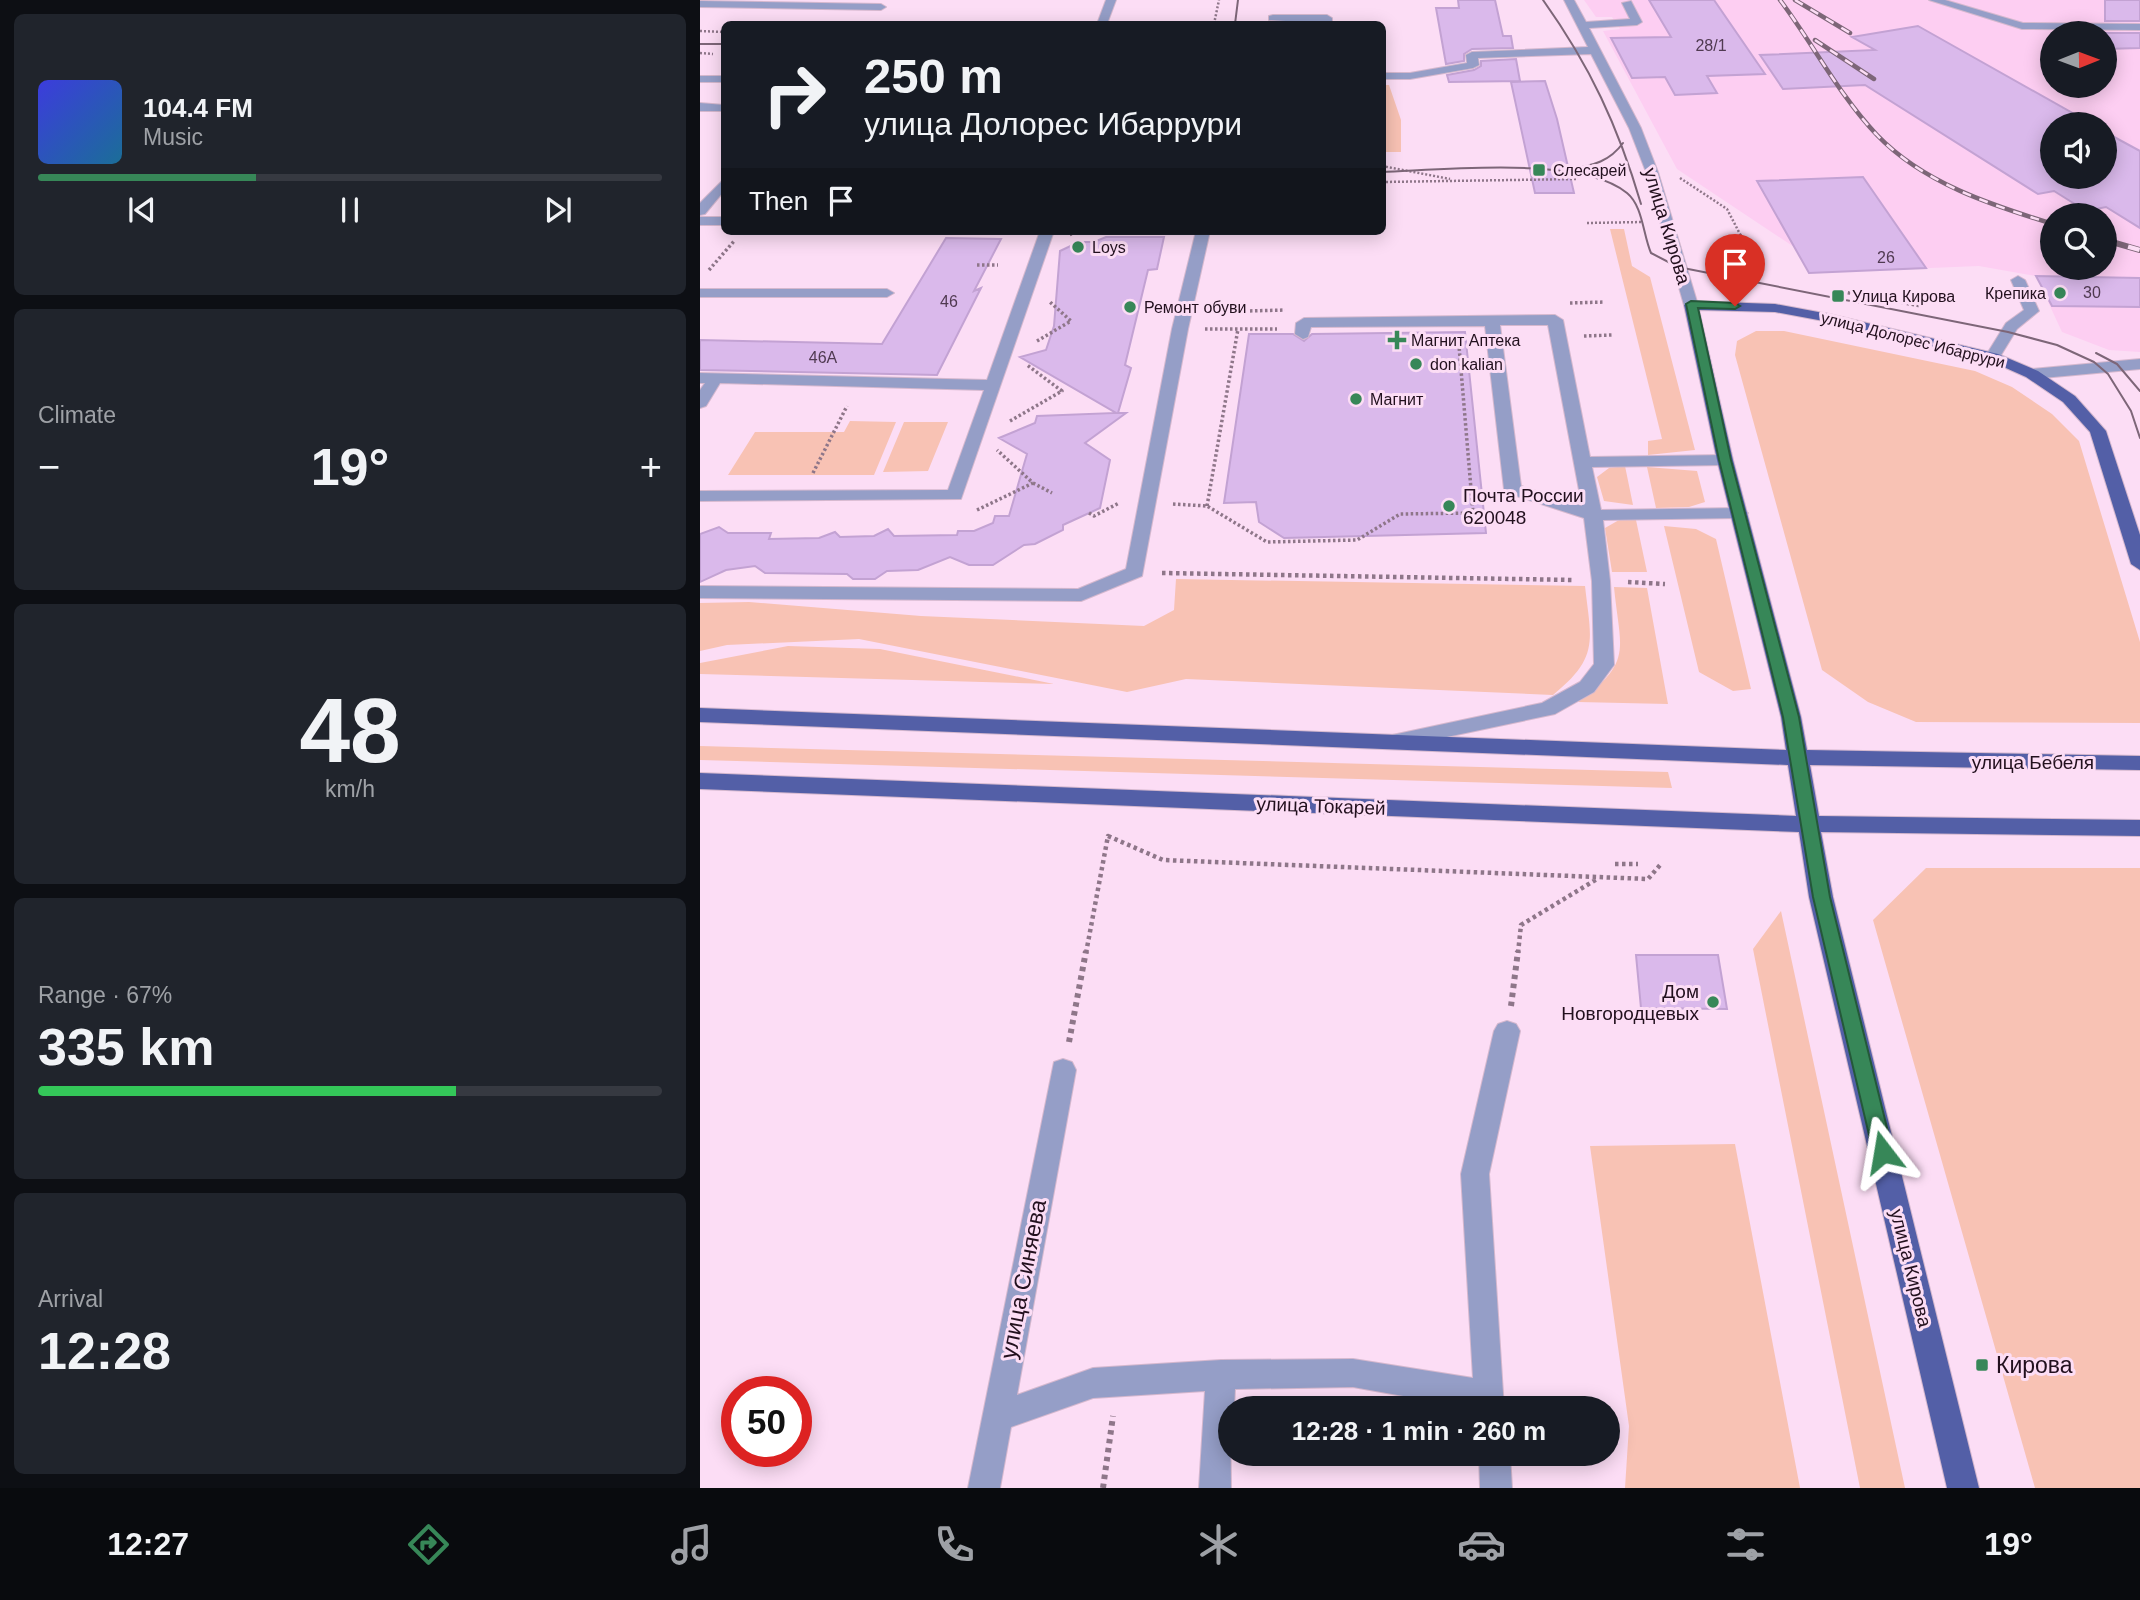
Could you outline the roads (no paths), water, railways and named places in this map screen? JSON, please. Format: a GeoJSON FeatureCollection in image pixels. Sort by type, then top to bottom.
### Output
{"type":"FeatureCollection","features":[{"type":"Feature","properties":{"kind":"main road","name":"улица Долорес Ибаррури"},"geometry":{"type":"LineString","coordinates":[[1691,304],[1775,308],[1829,318],[1993,357],[2032,374],[2069,399],[2098,431],[2140,564]]}},
{"type":"Feature","properties":{"kind":"main road","name":"улица Кирова"},"geometry":{"type":"LineString","coordinates":[[1691,304],[1725,460],[1791,717],[1821,897],[1964,1488]]}},
{"type":"Feature","properties":{"kind":"main road"},"geometry":{"type":"LineString","coordinates":[[700,715],[1798,758]]}},
{"type":"Feature","properties":{"kind":"main road","name":"улица Бебеля"},"geometry":{"type":"LineString","coordinates":[[1798,758],[1926,762],[2140,763]]}},
{"type":"Feature","properties":{"kind":"main road","name":"улица Токарей"},"geometry":{"type":"LineString","coordinates":[[700,781],[1809,824],[2140,828]]}},
{"type":"Feature","properties":{"kind":"street"},"geometry":{"type":"LineString","coordinates":[[1103,21],[1111,0]]}},
{"type":"Feature","properties":{"kind":"street","name":"улица Кирова"},"geometry":{"type":"LineString","coordinates":[[1569,0],[1635,128],[1652,172],[1691,304]]}},
{"type":"Feature","properties":{"kind":"street"},"geometry":{"type":"LineString","coordinates":[[1934,0],[2022,26],[2140,27]]}},
{"type":"Feature","properties":{"kind":"street"},"geometry":{"type":"LineString","coordinates":[[1582,25],[1637,22],[1627,3]]}},
{"type":"Feature","properties":{"kind":"street"},"geometry":{"type":"LineString","coordinates":[[700,4],[880,7]]}},
{"type":"Feature","properties":{"kind":"street"},"geometry":{"type":"LineString","coordinates":[[1273,18],[1327,18],[1327,21]]}},
{"type":"Feature","properties":{"kind":"street"},"geometry":{"type":"LineString","coordinates":[[1386,76],[1410,76],[1473,65],[1472,55],[1595,50]]}},
{"type":"Feature","properties":{"kind":"street"},"geometry":{"type":"LineString","coordinates":[[700,79],[721,79]]}},
{"type":"Feature","properties":{"kind":"street"},"geometry":{"type":"LineString","coordinates":[[700,107],[721,108]]}},
{"type":"Feature","properties":{"kind":"street"},"geometry":{"type":"LineString","coordinates":[[700,211],[721,190]]}},
{"type":"Feature","properties":{"kind":"street"},"geometry":{"type":"LineString","coordinates":[[700,221],[721,221]]}},
{"type":"Feature","properties":{"kind":"street"},"geometry":{"type":"LineString","coordinates":[[700,496],[955,495],[1046,235]]}},
{"type":"Feature","properties":{"kind":"street"},"geometry":{"type":"LineString","coordinates":[[700,592],[1081,595],[1135,572],[1180,329],[1202,235]]}},
{"type":"Feature","properties":{"kind":"street"},"geometry":{"type":"LineString","coordinates":[[1993,357],[2011,326],[2032,312],[2018,280]]}},
{"type":"Feature","properties":{"kind":"street"},"geometry":{"type":"LineString","coordinates":[[700,293],[887,293]]}},
{"type":"Feature","properties":{"kind":"street"},"geometry":{"type":"LineString","coordinates":[[1303,334],[1304,323],[1555,320],[1584,462],[1601,581],[1604,666],[1587,687],[1548,709],[1383,743]]}},
{"type":"Feature","properties":{"kind":"street"},"geometry":{"type":"LineString","coordinates":[[1492,321],[1513,489],[1593,515],[1739,513]]}},
{"type":"Feature","properties":{"kind":"street"},"geometry":{"type":"LineString","coordinates":[[2032,374],[2140,364]]}},
{"type":"Feature","properties":{"kind":"street"},"geometry":{"type":"LineString","coordinates":[[700,403],[708,378],[993,385]]}},
{"type":"Feature","properties":{"kind":"street"},"geometry":{"type":"LineString","coordinates":[[1584,462],[1725,460]]}},
{"type":"Feature","properties":{"kind":"street"},"geometry":{"type":"LineString","coordinates":[[1490,1396],[1475,1174],[1507,1031]]}},
{"type":"Feature","properties":{"kind":"street","name":"улица Синяева"},"geometry":{"type":"LineString","coordinates":[[984,1488],[1063,1070]]}},
{"type":"Feature","properties":{"kind":"street"},"geometry":{"type":"LineString","coordinates":[[997,1417],[1093,1383],[1221,1375],[1353,1373],[1462,1396]]}},
{"type":"Feature","properties":{"kind":"street"},"geometry":{"type":"LineString","coordinates":[[1215,1488],[1221,1375]]}},
{"type":"Feature","properties":{"kind":"street"},"geometry":{"type":"LineString","coordinates":[[1494,1466],[1496,1488]]}},
{"type":"Feature","properties":{"kind":"tram line"},"geometry":{"type":"LineString","coordinates":[[1235,21],[1238,0]]}},
{"type":"Feature","properties":{"kind":"tram line"},"geometry":{"type":"LineString","coordinates":[[1543,0],[1589,73],[1621,145]]}},
{"type":"Feature","properties":{"kind":"tram line"},"geometry":{"type":"LineString","coordinates":[[700,44],[721,44]]}},
{"type":"Feature","properties":{"kind":"tram line"},"geometry":{"type":"LineString","coordinates":[[1572,168],[1600,162],[1621,145]]}},
{"type":"Feature","properties":{"kind":"tram line"},"geometry":{"type":"LineString","coordinates":[[1621,145],[1641,204]]}},
{"type":"Feature","properties":{"kind":"tram line"},"geometry":{"type":"LineString","coordinates":[[1386,172],[1473,168],[1545,169],[1578,173],[1606,181],[1627,193],[1636,205],[1651,253],[1678,267],[2008,332],[2057,345],[2094,362],[2108,374],[2131,411],[2140,438]]}},
{"type":"Feature","properties":{"kind":"tram line"},"geometry":{"type":"LineString","coordinates":[[2096,353],[2117,364],[2140,391]]}},
{"type":"Feature","properties":{"kind":"railway"},"geometry":{"type":"LineString","coordinates":[[1780,0],[1850,103],[1895,152],[1959,190],[2040,220]]}},
{"type":"Feature","properties":{"kind":"railway"},"geometry":{"type":"LineString","coordinates":[[1795,0],[1850,33]]}},
{"type":"Feature","properties":{"kind":"railway"},"geometry":{"type":"LineString","coordinates":[[1815,40],[1874,79]]}},
{"type":"Feature","properties":{"kind":"railway"},"geometry":{"type":"LineString","coordinates":[[2117,243],[2140,250]]}},
{"type":"Feature","properties":{"kind":"place","name":"Слесарей"},"geometry":{"type":"Point","coordinates":[1539,170]}},
{"type":"Feature","properties":{"kind":"place","name":"Loys"},"geometry":{"type":"Point","coordinates":[1078,247]}},
{"type":"Feature","properties":{"kind":"place","name":"Крепика"},"geometry":{"type":"Point","coordinates":[2060,293]}},
{"type":"Feature","properties":{"kind":"place","name":"Улица Кирова"},"geometry":{"type":"Point","coordinates":[1838,296]}},
{"type":"Feature","properties":{"kind":"place","name":"Ремонт обуви"},"geometry":{"type":"Point","coordinates":[1130,307]}},
{"type":"Feature","properties":{"kind":"place","name":"Магнит Аптека"},"geometry":{"type":"Point","coordinates":[1397,340]}},
{"type":"Feature","properties":{"kind":"place","name":"don kalian"},"geometry":{"type":"Point","coordinates":[1416,364]}},
{"type":"Feature","properties":{"kind":"place","name":"Магнит"},"geometry":{"type":"Point","coordinates":[1356,399]}},
{"type":"Feature","properties":{"kind":"place","name":"Почта России 620048"},"geometry":{"type":"Point","coordinates":[1449,506]}},
{"type":"Feature","properties":{"kind":"place","name":"Дом Новгородцевых"},"geometry":{"type":"Point","coordinates":[1713,1002]}},
{"type":"Feature","properties":{"kind":"place","name":"Кирова"},"geometry":{"type":"Point","coordinates":[1982,1365]}}]}
